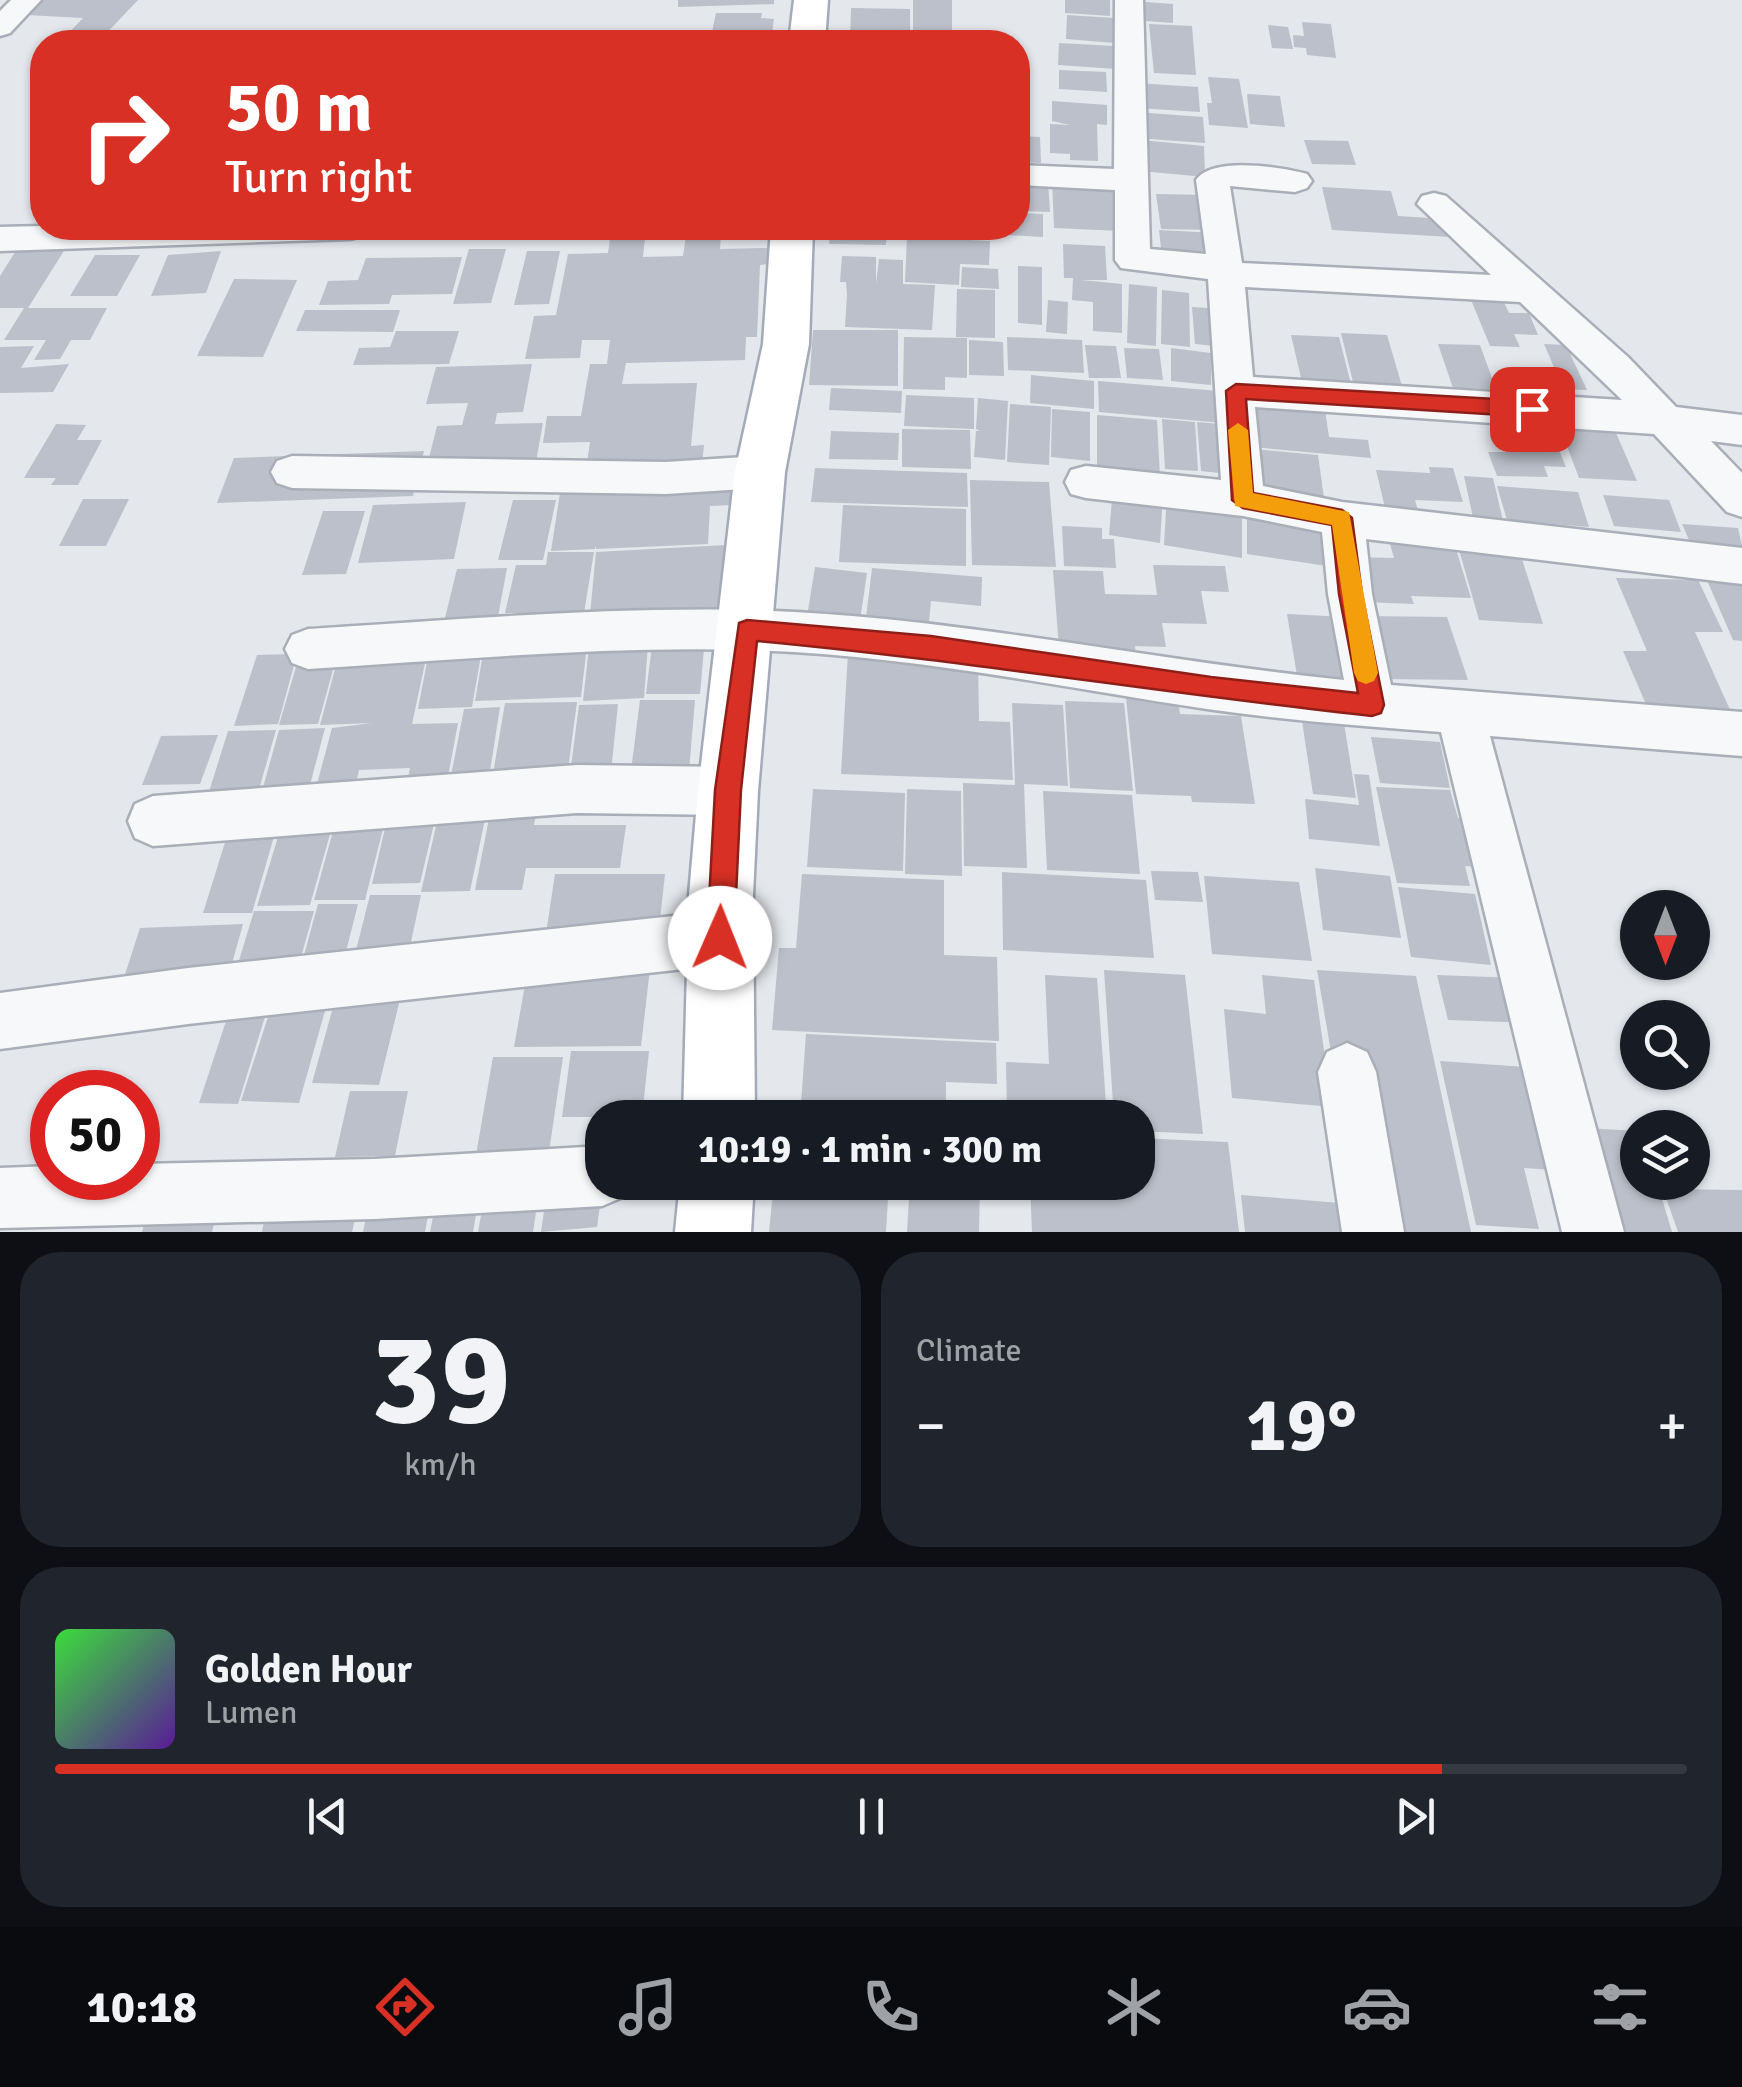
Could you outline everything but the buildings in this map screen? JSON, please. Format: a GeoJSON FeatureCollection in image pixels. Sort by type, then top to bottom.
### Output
{"type":"FeatureCollection","features":[{"type":"Feature","properties":{"kind":"main road"},"geometry":{"type":"LineString","coordinates":[[808,30],[810,0]]}},
{"type":"Feature","properties":{"kind":"main road"},"geometry":{"type":"LineString","coordinates":[[718,1100],[720,938],[728,790],[760,472],[786,344],[791,240]]}},
{"type":"Feature","properties":{"kind":"main road"},"geometry":{"type":"LineString","coordinates":[[712,1232],[715,1200]]}},
{"type":"Feature","properties":{"kind":"street"},"geometry":{"type":"LineString","coordinates":[[0,26],[26,0]]}},
{"type":"Feature","properties":{"kind":"street"},"geometry":{"type":"LineString","coordinates":[[1129,0],[1133,260],[1225,271],[1529,290]]}},
{"type":"Feature","properties":{"kind":"street"},"geometry":{"type":"LineString","coordinates":[[1243,500],[1225,271],[1213,180],[1225,174],[1295,181]]}},
{"type":"Feature","properties":{"kind":"street"},"geometry":{"type":"LineString","coordinates":[[1030,176],[1131,180]]}},
{"type":"Feature","properties":{"kind":"street"},"geometry":{"type":"LineString","coordinates":[[1434,204],[1670,422],[1742,500]]}},
{"type":"Feature","properties":{"kind":"street"},"geometry":{"type":"LineString","coordinates":[[4,245],[32,240]]}},
{"type":"Feature","properties":{"kind":"street"},"geometry":{"type":"LineString","coordinates":[[1236,391],[1606,414],[1742,430]]}},
{"type":"Feature","properties":{"kind":"street"},"geometry":{"type":"LineString","coordinates":[[292,472],[666,478],[760,472]]}},
{"type":"Feature","properties":{"kind":"street"},"geometry":{"type":"LineString","coordinates":[[1086,482],[1243,500],[1342,518],[1742,566]]}},
{"type":"Feature","properties":{"kind":"street"},"geometry":{"type":"LineString","coordinates":[[1342,518],[1350,594],[1372,705]]}},
{"type":"Feature","properties":{"kind":"street"},"geometry":{"type":"LineString","coordinates":[[308,650],[524,636],[747,630],[873,640],[1211,688],[1372,705],[1742,734]]}},
{"type":"Feature","properties":{"kind":"street"},"geometry":{"type":"LineString","coordinates":[[1460,712],[1593,1232]]}},
{"type":"Feature","properties":{"kind":"street"},"geometry":{"type":"LineString","coordinates":[[154,821],[558,790],[728,790]]}},
{"type":"Feature","properties":{"kind":"street"},"geometry":{"type":"LineString","coordinates":[[0,1021],[188,996],[720,938]]}},
{"type":"Feature","properties":{"kind":"street"},"geometry":{"type":"LineString","coordinates":[[1347,1072],[1373,1232]]}},
{"type":"Feature","properties":{"kind":"street"},"geometry":{"type":"LineString","coordinates":[[0,1198],[375,1189],[585,1177]]}},
{"type":"Feature","properties":{"kind":"slow traffic"},"geometry":{"type":"LineString","coordinates":[[1238,430],[1243,500],[1342,518],[1350,594],[1366,673]]}},
{"type":"Feature","properties":{"kind":"route"},"geometry":{"type":"LineString","coordinates":[[720,938],[728,790],[747,630],[931,646],[1211,688],[1372,705],[1350,594],[1342,518],[1243,500],[1236,391],[1532,409]]}}]}
